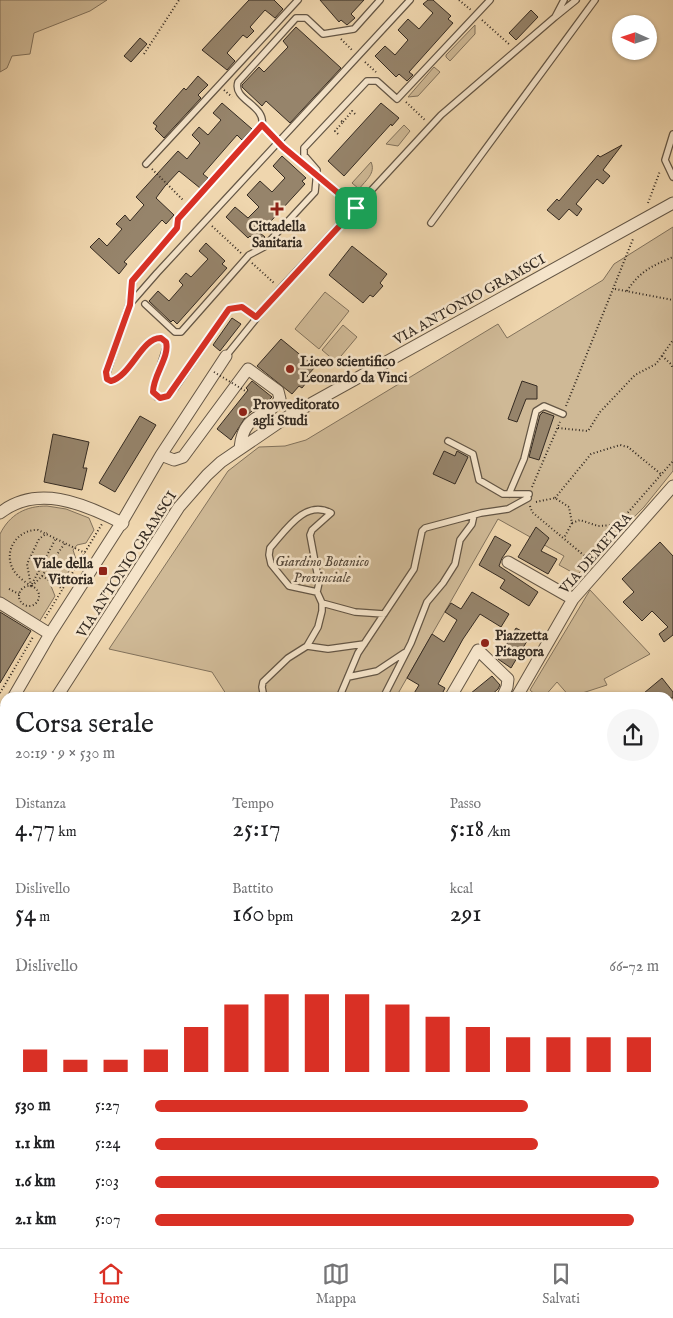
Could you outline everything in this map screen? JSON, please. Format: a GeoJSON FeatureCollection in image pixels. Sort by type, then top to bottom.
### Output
{"type":"FeatureCollection","features":[{"type":"Feature","properties":{"kind":"street","name":"VIA ANTONIO GRAMSCI"},"geometry":{"type":"LineString","coordinates":[[60,692],[179,507],[207,475],[240,448],[287,417],[673,203]]}},
{"type":"Feature","properties":{"kind":"street"},"geometry":{"type":"LineString","coordinates":[[16,692],[50,634],[121,523],[161,455],[226,356]]}},
{"type":"Feature","properties":{"kind":"street"},"geometry":{"type":"LineString","coordinates":[[161,455],[174,460],[183,457],[248,369],[278,391],[281,396],[276,404],[249,424],[242,435],[240,448]]}},
{"type":"Feature","properties":{"kind":"street","name":"VIA DEMETRA"},"geometry":{"type":"LineString","coordinates":[[519,692],[573,599],[673,486]]}},
{"type":"Feature","properties":{"kind":"street"},"geometry":{"type":"LineString","coordinates":[[0,513],[20,501],[48,497],[61,499],[121,523]]}},
{"type":"Feature","properties":{"kind":"street"},"geometry":{"type":"LineString","coordinates":[[508,562],[573,599]]}},
{"type":"Feature","properties":{"kind":"street"},"geometry":{"type":"LineString","coordinates":[[0,604],[50,634]]}},
{"type":"Feature","properties":{"kind":"street"},"geometry":{"type":"LineString","coordinates":[[453,692],[478,650],[508,679],[508,687],[505,692]]}},
{"type":"Feature","properties":{"kind":"lane"},"geometry":{"type":"LineString","coordinates":[[146,164],[298,0]]}},
{"type":"Feature","properties":{"kind":"lane"},"geometry":{"type":"LineString","coordinates":[[256,317],[242,307],[229,309],[175,388],[168,396],[163,398],[154,394],[153,389],[166,348],[166,342],[161,338],[152,340],[119,378],[111,381],[106,376],[130,305],[132,281],[177,228],[178,219],[262,125],[263,119],[260,112],[239,92],[237,85],[296,18],[306,18],[323,34],[354,29],[380,0]]}},
{"type":"Feature","properties":{"kind":"lane"},"geometry":{"type":"LineString","coordinates":[[130,305],[410,0]]}},
{"type":"Feature","properties":{"kind":"lane"},"geometry":{"type":"LineString","coordinates":[[145,304],[175,332],[181,332],[246,259],[264,247],[315,192],[314,180],[318,176],[317,170],[304,155],[304,148],[364,83],[371,80],[377,81],[397,99],[490,0]]}},
{"type":"Feature","properties":{"kind":"lane"},"geometry":{"type":"LineString","coordinates":[[555,17],[564,0]]}},
{"type":"Feature","properties":{"kind":"lane"},"geometry":{"type":"LineString","coordinates":[[226,356],[280,289],[431,126],[515,50],[576,0]]}},
{"type":"Feature","properties":{"kind":"lane"},"geometry":{"type":"LineString","coordinates":[[431,222],[595,0]]}},
{"type":"Feature","properties":{"kind":"lane"},"geometry":{"type":"LineString","coordinates":[[673,134],[665,160],[673,177]]}},
{"type":"Feature","properties":{"kind":"lane"},"geometry":{"type":"LineString","coordinates":[[509,494],[524,459],[536,411],[544,406],[563,414]]}},
{"type":"Feature","properties":{"kind":"lane"},"geometry":{"type":"LineString","coordinates":[[448,441],[473,454],[478,480],[503,494],[529,498]]}},
{"type":"Feature","properties":{"kind":"lane"},"geometry":{"type":"LineString","coordinates":[[342,692],[358,653],[414,569],[422,531],[425,528],[474,515],[508,509],[529,498]]}},
{"type":"Feature","properties":{"kind":"lane"},"geometry":{"type":"LineString","coordinates":[[263,692],[263,682],[288,658],[307,646],[318,627],[322,603],[317,592],[319,583],[310,536],[312,530],[331,512],[324,508],[312,509],[300,515],[270,548],[269,555],[270,564],[289,586],[317,592]]}},
{"type":"Feature","properties":{"kind":"lane"},"geometry":{"type":"LineString","coordinates":[[386,692],[404,652],[411,643],[427,602],[443,583],[455,564],[460,540],[472,524],[474,515]]}},
{"type":"Feature","properties":{"kind":"lane"},"geometry":{"type":"LineString","coordinates":[[322,603],[355,612],[384,614]]}},
{"type":"Feature","properties":{"kind":"lane"},"geometry":{"type":"LineString","coordinates":[[307,646],[328,649],[364,644]]}},
{"type":"Feature","properties":{"kind":"lane"},"geometry":{"type":"LineString","coordinates":[[348,677],[377,670],[404,652]]}},
{"type":"Feature","properties":{"kind":"path"},"geometry":{"type":"LineString","coordinates":[[144,54],[179,0]]}},
{"type":"Feature","properties":{"kind":"path"},"geometry":{"type":"LineString","coordinates":[[460,0],[466,6]]}},
{"type":"Feature","properties":{"kind":"path"},"geometry":{"type":"LineString","coordinates":[[480,19],[515,50]]}},
{"type":"Feature","properties":{"kind":"path"},"geometry":{"type":"LineString","coordinates":[[404,100],[431,126]]}},
{"type":"Feature","properties":{"kind":"path"},"geometry":{"type":"LineString","coordinates":[[343,122],[352,112],[356,115]]}},
{"type":"Feature","properties":{"kind":"path"},"geometry":{"type":"LineString","coordinates":[[280,142],[297,159]]}},
{"type":"Feature","properties":{"kind":"path"},"geometry":{"type":"LineString","coordinates":[[648,203],[665,160]]}},
{"type":"Feature","properties":{"kind":"path"},"geometry":{"type":"LineString","coordinates":[[146,164],[190,206]]}},
{"type":"Feature","properties":{"kind":"path"},"geometry":{"type":"LineString","coordinates":[[318,176],[356,208]]}},
{"type":"Feature","properties":{"kind":"path"},"geometry":{"type":"LineString","coordinates":[[206,220],[280,289]]}},
{"type":"Feature","properties":{"kind":"path"},"geometry":{"type":"LineString","coordinates":[[598,569],[532,512],[529,498],[615,289],[633,239]]}},
{"type":"Feature","properties":{"kind":"path"},"geometry":{"type":"LineString","coordinates":[[627,291],[636,278],[654,265],[673,257]]}},
{"type":"Feature","properties":{"kind":"path"},"geometry":{"type":"LineString","coordinates":[[615,289],[673,300]]}},
{"type":"Feature","properties":{"kind":"path"},"geometry":{"type":"LineString","coordinates":[[558,428],[588,431],[600,412],[635,375],[656,364],[673,340]]}},
{"type":"Feature","properties":{"kind":"path"},"geometry":{"type":"LineString","coordinates":[[661,356],[670,364],[673,370]]}},
{"type":"Feature","properties":{"kind":"path"},"geometry":{"type":"LineString","coordinates":[[214,372],[248,392]]}},
{"type":"Feature","properties":{"kind":"path"},"geometry":{"type":"LineString","coordinates":[[555,498],[591,454],[620,446],[628,447],[662,475]]}},
{"type":"Feature","properties":{"kind":"path"},"geometry":{"type":"LineString","coordinates":[[572,523],[580,520],[598,526],[617,526],[673,461]]}},
{"type":"Feature","properties":{"kind":"path"},"geometry":{"type":"LineString","coordinates":[[529,498],[555,498],[569,507],[572,523],[564,538]]}},
{"type":"Feature","properties":{"kind":"path"},"geometry":{"type":"LineString","coordinates":[[1,692],[107,516]]}},
{"type":"Feature","properties":{"kind":"path"},"geometry":{"type":"LineString","coordinates":[[9,588],[19,594],[24,604],[28,606],[35,604],[38,599],[38,592],[18,576],[10,561],[11,550],[22,532],[30,529],[48,533],[85,553]]}},
{"type":"Feature","properties":{"kind":"path"},"geometry":{"type":"LineString","coordinates":[[31,586],[27,564],[39,539],[48,533]]}},
{"type":"Feature","properties":{"kind":"path"},"geometry":{"type":"LineString","coordinates":[[31,586],[56,538]]}},
{"type":"Feature","properties":{"kind":"path"},"geometry":{"type":"LineString","coordinates":[[19,594],[25,587],[31,586],[42,576],[66,542]]}},
{"type":"Feature","properties":{"kind":"path"},"geometry":{"type":"LineString","coordinates":[[42,576],[63,589]]}},
{"type":"Feature","properties":{"kind":"green space"},"geometry":{"type":"Polygon","coordinates":[[[0,0],[107,0],[90,11],[34,33],[30,54],[12,56],[7,68],[0,72],[0,0]]]}},
{"type":"Feature","properties":{"kind":"green space"},"geometry":{"type":"Polygon","coordinates":[[[475,25],[475,34],[450,61],[446,55],[475,25]]]}},
{"type":"Feature","properties":{"kind":"green space"},"geometry":{"type":"Polygon","coordinates":[[[434,67],[440,72],[418,96],[408,97],[434,67]]]}},
{"type":"Feature","properties":{"kind":"green space"},"geometry":{"type":"Polygon","coordinates":[[[404,125],[410,131],[398,146],[386,144],[404,125]]]}},
{"type":"Feature","properties":{"kind":"green space"},"geometry":{"type":"Polygon","coordinates":[[[371,162],[371,173],[359,189],[352,183],[371,162]]]}},
{"type":"Feature","properties":{"kind":"green space","name":"Giardino Botanico Provinciale"},"geometry":{"type":"Polygon","coordinates":[[[673,227],[673,471],[644,507],[577,575],[559,565],[564,556],[498,519],[399,692],[225,692],[212,672],[109,649],[228,471],[259,447],[285,446],[306,440],[498,324],[507,338],[603,280],[614,264],[673,227]]]}},
{"type":"Feature","properties":{"kind":"green space"},"geometry":{"type":"Polygon","coordinates":[[[325,292],[349,311],[319,349],[295,329],[325,292]]]}},
{"type":"Feature","properties":{"kind":"green space"},"geometry":{"type":"Polygon","coordinates":[[[343,325],[357,337],[336,362],[322,350],[343,325]]]}},
{"type":"Feature","properties":{"kind":"green space"},"geometry":{"type":"Polygon","coordinates":[[[39,506],[66,509],[89,518],[94,530],[86,543],[77,545],[73,550],[76,559],[65,578],[54,581],[51,586],[55,596],[39,622],[0,600],[0,534],[9,521],[19,512],[39,506]]]}},
{"type":"Feature","properties":{"kind":"green space"},"geometry":{"type":"Polygon","coordinates":[[[590,590],[650,654],[604,679],[607,685],[585,692],[566,692],[557,682],[548,692],[532,692],[530,690],[590,590]]]}},
{"type":"Feature","properties":{"kind":"building"},"geometry":{"type":"Polygon","coordinates":[[[249,0],[274,0],[283,9],[275,18],[265,10],[250,27],[254,31],[247,38],[243,35],[227,53],[235,61],[227,70],[202,50],[249,0]]]}},
{"type":"Feature","properties":{"kind":"building"},"geometry":{"type":"Polygon","coordinates":[[[320,0],[364,0],[351,14],[355,18],[347,25],[341,20],[339,22],[320,0]]]}},
{"type":"Feature","properties":{"kind":"building"},"geometry":{"type":"Polygon","coordinates":[[[428,0],[433,0],[451,16],[448,19],[453,23],[409,72],[413,75],[407,81],[399,74],[396,77],[375,56],[385,46],[395,55],[408,40],[398,30],[408,19],[419,29],[433,13],[423,4],[428,0]]]}},
{"type":"Feature","properties":{"kind":"building"},"geometry":{"type":"Polygon","coordinates":[[[531,10],[538,17],[516,40],[509,33],[531,10]]]}},
{"type":"Feature","properties":{"kind":"building"},"geometry":{"type":"Polygon","coordinates":[[[296,27],[341,68],[290,123],[266,101],[262,106],[242,85],[259,67],[264,72],[288,47],[283,41],[296,27]]]}},
{"type":"Feature","properties":{"kind":"building"},"geometry":{"type":"Polygon","coordinates":[[[140,38],[147,44],[131,62],[124,56],[140,38]]]}},
{"type":"Feature","properties":{"kind":"building"},"geometry":{"type":"Polygon","coordinates":[[[198,76],[208,85],[198,95],[201,98],[164,138],[155,129],[157,126],[153,123],[184,88],[186,90],[198,76]]]}},
{"type":"Feature","properties":{"kind":"building"},"geometry":{"type":"Polygon","coordinates":[[[222,103],[252,129],[242,140],[237,135],[203,174],[208,178],[200,188],[179,171],[165,186],[156,198],[174,215],[166,224],[162,220],[124,262],[127,264],[119,274],[90,247],[99,238],[107,246],[122,229],[116,224],[125,215],[130,221],[144,205],[136,197],[178,151],[187,159],[200,143],[192,135],[199,127],[208,135],[221,120],[213,113],[222,103]]]}},
{"type":"Feature","properties":{"kind":"building"},"geometry":{"type":"Polygon","coordinates":[[[381,103],[399,118],[392,126],[391,124],[344,176],[328,161],[381,103]]]}},
{"type":"Feature","properties":{"kind":"building"},"geometry":{"type":"Polygon","coordinates":[[[622,145],[603,170],[610,176],[603,184],[597,179],[576,204],[582,209],[577,216],[569,209],[559,220],[547,210],[557,199],[559,201],[598,155],[600,157],[622,145]]]}},
{"type":"Feature","properties":{"kind":"building"},"geometry":{"type":"Polygon","coordinates":[[[282,156],[306,178],[302,181],[305,184],[260,233],[265,237],[259,244],[250,236],[248,238],[226,217],[235,207],[248,218],[259,207],[247,195],[260,181],[272,192],[285,178],[273,166],[282,156]]]}},
{"type":"Feature","properties":{"kind":"building"},"geometry":{"type":"Polygon","coordinates":[[[206,243],[225,261],[222,264],[227,268],[177,324],[173,320],[171,322],[149,301],[158,291],[169,301],[183,285],[179,281],[186,273],[191,277],[208,259],[199,251],[206,243]]]}},
{"type":"Feature","properties":{"kind":"building"},"geometry":{"type":"Polygon","coordinates":[[[352,246],[387,274],[380,283],[383,286],[373,297],[370,295],[363,303],[329,275],[352,246]]]}},
{"type":"Feature","properties":{"kind":"building"},"geometry":{"type":"Polygon","coordinates":[[[232,318],[241,324],[220,351],[213,345],[232,318]]]}},
{"type":"Feature","properties":{"kind":"building"},"geometry":{"type":"Polygon","coordinates":[[[281,339],[315,367],[307,376],[310,378],[302,388],[299,386],[292,394],[257,366],[281,339]]]}},
{"type":"Feature","properties":{"kind":"building","name":"Provveditorato agli Studi"},"geometry":{"type":"Polygon","coordinates":[[[252,381],[272,397],[246,416],[231,440],[217,429],[248,390],[246,388],[252,381]]]}},
{"type":"Feature","properties":{"kind":"building"},"geometry":{"type":"Polygon","coordinates":[[[522,381],[537,386],[537,399],[526,399],[517,422],[508,419],[522,381]]]}},
{"type":"Feature","properties":{"kind":"building"},"geometry":{"type":"Polygon","coordinates":[[[543,412],[554,416],[539,460],[529,457],[540,415],[543,412]]]}},
{"type":"Feature","properties":{"kind":"building"},"geometry":{"type":"Polygon","coordinates":[[[140,416],[156,425],[115,492],[99,483],[140,416]]]}},
{"type":"Feature","properties":{"kind":"building"},"geometry":{"type":"Polygon","coordinates":[[[53,434],[89,442],[83,468],[87,468],[82,490],[44,482],[53,434]]]}},
{"type":"Feature","properties":{"kind":"building"},"geometry":{"type":"Polygon","coordinates":[[[444,451],[455,456],[457,451],[468,457],[455,484],[433,474],[444,451]]]}},
{"type":"Feature","properties":{"kind":"building"},"geometry":{"type":"Polygon","coordinates":[[[536,527],[549,538],[541,551],[557,559],[548,574],[518,557],[536,527]]]}},
{"type":"Feature","properties":{"kind":"building"},"geometry":{"type":"Polygon","coordinates":[[[495,536],[511,545],[499,566],[538,592],[529,606],[500,588],[505,580],[479,565],[495,536]]]}},
{"type":"Feature","properties":{"kind":"building"},"geometry":{"type":"Polygon","coordinates":[[[660,542],[673,556],[673,635],[664,642],[659,634],[668,627],[652,611],[642,621],[623,602],[634,592],[622,579],[660,542]]]}},
{"type":"Feature","properties":{"kind":"building"},"geometry":{"type":"Polygon","coordinates":[[[472,592],[509,614],[501,627],[480,614],[463,639],[438,684],[445,688],[443,692],[415,692],[419,685],[407,678],[432,634],[444,642],[457,620],[445,612],[451,603],[461,609],[472,592]]]}},
{"type":"Feature","properties":{"kind":"building"},"geometry":{"type":"Polygon","coordinates":[[[0,612],[31,631],[0,683],[0,612]]]}},
{"type":"Feature","properties":{"kind":"building"},"geometry":{"type":"Polygon","coordinates":[[[516,628],[530,636],[511,668],[498,659],[516,628]]]}},
{"type":"Feature","properties":{"kind":"building"},"geometry":{"type":"Polygon","coordinates":[[[492,676],[500,685],[495,692],[472,692],[492,676]]]}},
{"type":"Feature","properties":{"kind":"building"},"geometry":{"type":"Polygon","coordinates":[[[662,678],[673,692],[645,692],[662,678]]]}},
{"type":"Feature","properties":{"kind":"place","name":"Cittadella Sanitaria"},"geometry":{"type":"Point","coordinates":[277,209]}},
{"type":"Feature","properties":{"kind":"place","name":"Liceo scientifico Leonardo da Vinci"},"geometry":{"type":"Point","coordinates":[290,369]}},
{"type":"Feature","properties":{"kind":"place","name":"Provveditorato agli Studi"},"geometry":{"type":"Point","coordinates":[243,412]}},
{"type":"Feature","properties":{"kind":"place","name":"Viale della Vittoria"},"geometry":{"type":"Point","coordinates":[103,571]}},
{"type":"Feature","properties":{"kind":"place","name":"Piazzetta Pitagora"},"geometry":{"type":"Point","coordinates":[485,643]}},
{"type":"Feature","properties":{"kind":"route"},"geometry":{"type":"LineString","coordinates":[[262,125],[283,147],[356,208],[256,317],[246,308],[238,306],[229,309],[175,388],[166,398],[157,397],[153,392],[157,373],[167,345],[161,338],[152,340],[119,378],[111,381],[107,379],[106,372],[130,305],[132,281],[177,228],[178,219],[262,125]]}}]}
